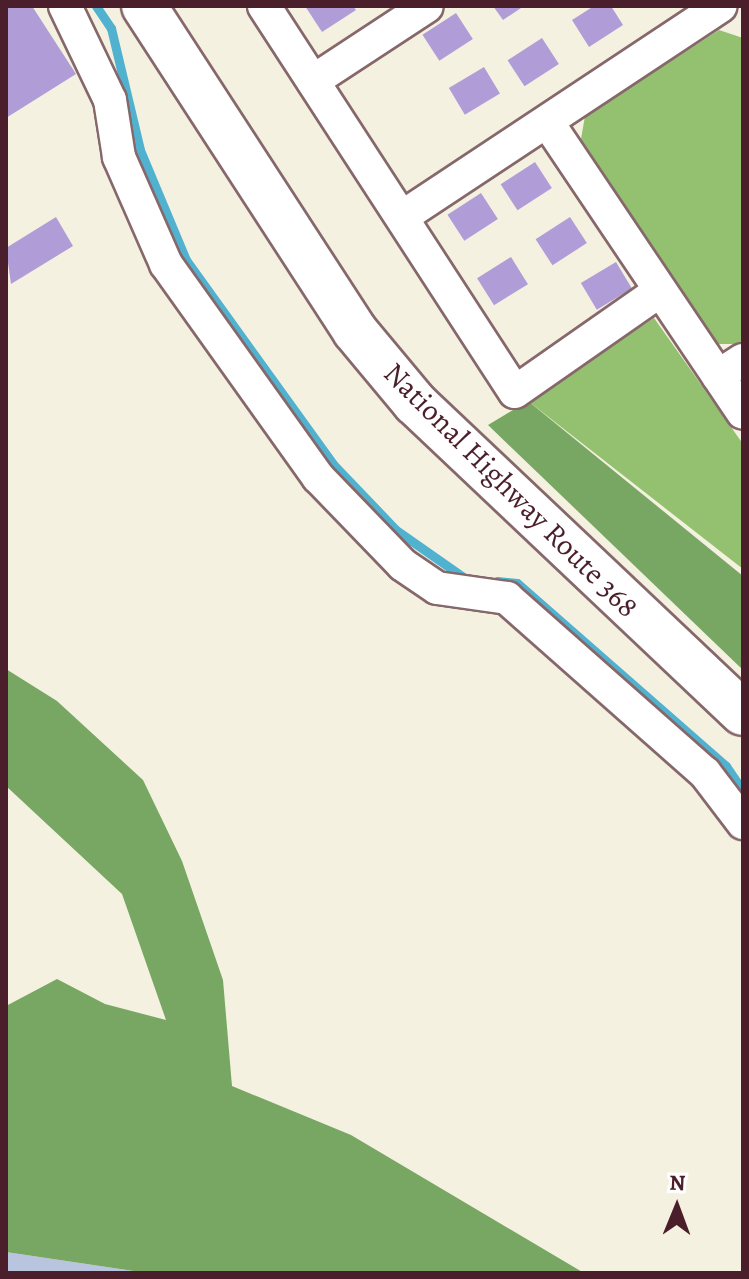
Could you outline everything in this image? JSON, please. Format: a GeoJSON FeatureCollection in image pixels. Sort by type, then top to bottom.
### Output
{"type":"FeatureCollection","features":[{"type":"Feature","properties":{"kind":"highway","name":"National Highway Route 368"},"geometry":{"type":"LineString","coordinates":[[144,6],[355,331],[415,403],[743,713]]}},
{"type":"Feature","properties":{"kind":"street"},"geometry":{"type":"LineString","coordinates":[[65,6],[110,100],[119,157],[166,264],[318,477],[426,581],[458,596],[507,598],[705,773],[743,823]]}},
{"type":"Feature","properties":{"kind":"street"},"geometry":{"type":"LineString","coordinates":[[264,6],[515,392],[660,291]]}},
{"type":"Feature","properties":{"kind":"street"},"geometry":{"type":"LineString","coordinates":[[313,81],[427,6]]}},
{"type":"Feature","properties":{"kind":"street"},"geometry":{"type":"LineString","coordinates":[[402,217],[721,6]]}},
{"type":"Feature","properties":{"kind":"street"},"geometry":{"type":"LineString","coordinates":[[739,6],[743,13]]}},
{"type":"Feature","properties":{"kind":"street"},"geometry":{"type":"LineString","coordinates":[[548,123],[660,291],[731,368],[743,413]]}},
{"type":"Feature","properties":{"kind":"shaded area"},"geometry":{"type":"Polygon","coordinates":[[[6,1252],[147,1273],[6,1273],[6,1252]]]}},
{"type":"Feature","properties":{"kind":"green space"},"geometry":{"type":"Polygon","coordinates":[[[719,30],[743,38],[743,344],[718,344],[581,139],[585,116],[719,30]]]}},
{"type":"Feature","properties":{"kind":"green space"},"geometry":{"type":"Polygon","coordinates":[[[654,318],[743,444],[743,569],[528,401],[654,318]]]}},
{"type":"Feature","properties":{"kind":"green space"},"geometry":{"type":"Polygon","coordinates":[[[528,401],[743,576],[743,670],[488,425],[528,401]]]}},
{"type":"Feature","properties":{"kind":"green space"},"geometry":{"type":"Polygon","coordinates":[[[6,669],[57,701],[143,780],[182,861],[223,980],[232,1086],[351,1135],[584,1273],[147,1273],[6,1252],[6,1006],[57,979],[105,1004],[166,1020],[122,894],[6,786],[6,669]]]}},
{"type":"Feature","properties":{"kind":"building"},"geometry":{"type":"Polygon","coordinates":[[[6,6],[32,6],[76,74],[6,118],[6,6]]]}},
{"type":"Feature","properties":{"kind":"building"},"geometry":{"type":"Polygon","coordinates":[[[305,6],[353,6],[356,10],[322,32],[305,6]]]}},
{"type":"Feature","properties":{"kind":"building"},"geometry":{"type":"Polygon","coordinates":[[[493,6],[524,6],[503,20],[493,6]]]}},
{"type":"Feature","properties":{"kind":"building"},"geometry":{"type":"Polygon","coordinates":[[[594,6],[611,6],[623,25],[589,47],[572,20],[594,6]]]}},
{"type":"Feature","properties":{"kind":"building"},"geometry":{"type":"Polygon","coordinates":[[[456,13],[473,39],[439,61],[422,35],[456,13]]]}},
{"type":"Feature","properties":{"kind":"building"},"geometry":{"type":"Polygon","coordinates":[[[542,38],[559,64],[524,86],[508,60],[542,38]]]}},
{"type":"Feature","properties":{"kind":"building"},"geometry":{"type":"Polygon","coordinates":[[[484,67],[500,94],[465,115],[449,88],[484,67]]]}},
{"type":"Feature","properties":{"kind":"building"},"geometry":{"type":"Polygon","coordinates":[[[535,162],[552,188],[517,210],[501,184],[535,162]]]}},
{"type":"Feature","properties":{"kind":"building"},"geometry":{"type":"Polygon","coordinates":[[[481,193],[498,219],[464,241],[447,215],[481,193]]]}},
{"type":"Feature","properties":{"kind":"building"},"geometry":{"type":"Polygon","coordinates":[[[56,217],[73,246],[11,284],[6,248],[56,217]]]}},
{"type":"Feature","properties":{"kind":"building"},"geometry":{"type":"Polygon","coordinates":[[[570,217],[587,243],[552,265],[536,239],[570,217]]]}},
{"type":"Feature","properties":{"kind":"building"},"geometry":{"type":"Polygon","coordinates":[[[511,257],[528,284],[494,305],[477,278],[511,257]]]}},
{"type":"Feature","properties":{"kind":"building"},"geometry":{"type":"Polygon","coordinates":[[[616,262],[632,289],[597,310],[581,283],[616,262]]]}},
{"type":"Feature","properties":{"kind":"waterway"},"geometry":{"type":"LineString","coordinates":[[96,6],[111,28],[140,150],[186,260],[333,464],[396,530],[466,579]]}},
{"type":"Feature","properties":{"kind":"waterway"},"geometry":{"type":"LineString","coordinates":[[497,581],[517,583],[726,766],[743,791]]}}]}
